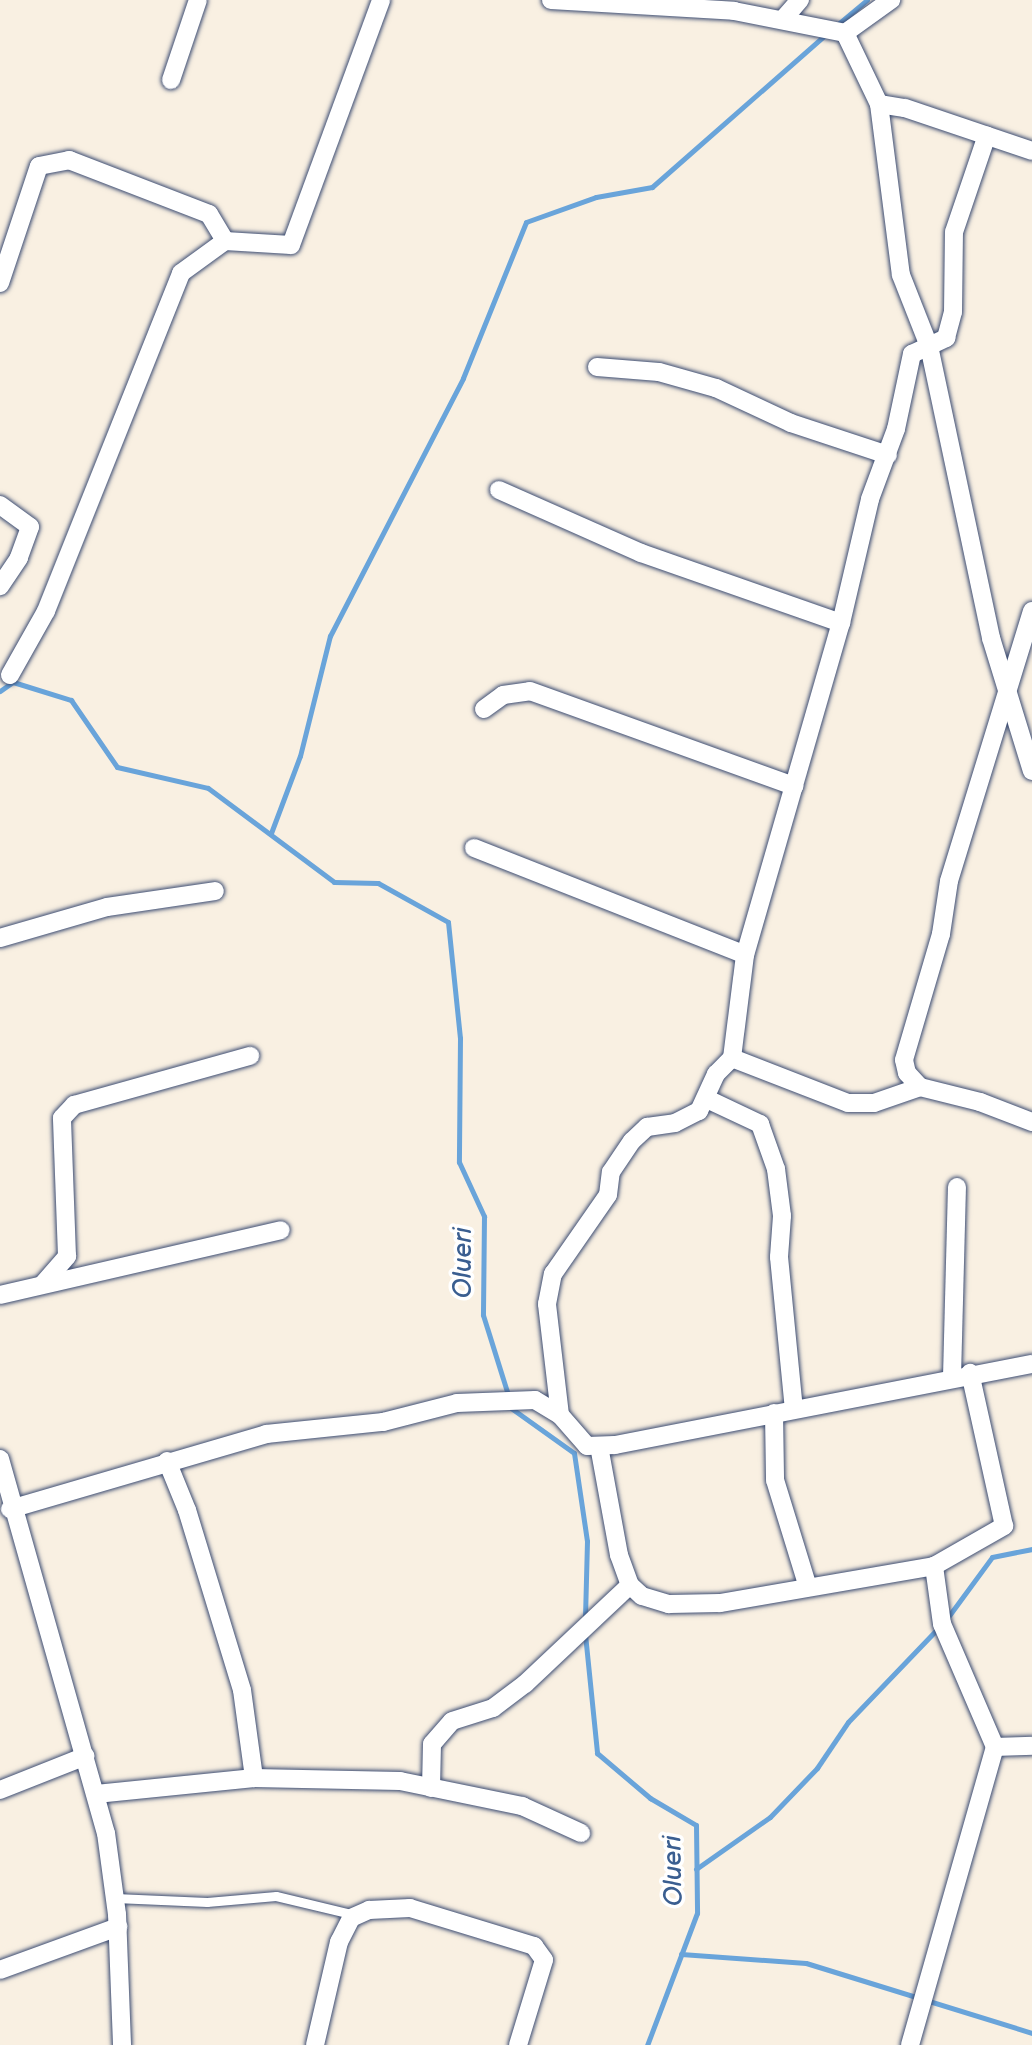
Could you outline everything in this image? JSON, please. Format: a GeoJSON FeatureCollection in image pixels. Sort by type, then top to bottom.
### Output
{"type":"FeatureCollection","features":[{"type":"Feature","properties":{"kind":"street"},"geometry":{"type":"LineString","coordinates":[[171,80],[198,0]]}},
{"type":"Feature","properties":{"kind":"street"},"geometry":{"type":"LineString","coordinates":[[10,675],[46,611],[181,273],[225,241],[291,245],[381,0]]}},
{"type":"Feature","properties":{"kind":"street"},"geometry":{"type":"LineString","coordinates":[[551,0],[785,17],[845,33],[879,104],[901,275],[929,346],[991,638],[1032,771]]}},
{"type":"Feature","properties":{"kind":"street"},"geometry":{"type":"LineString","coordinates":[[785,17],[800,0]]}},
{"type":"Feature","properties":{"kind":"street"},"geometry":{"type":"LineString","coordinates":[[845,33],[891,0]]}},
{"type":"Feature","properties":{"kind":"street"},"geometry":{"type":"LineString","coordinates":[[879,104],[1032,151]]}},
{"type":"Feature","properties":{"kind":"street"},"geometry":{"type":"LineString","coordinates":[[560,1415],[547,1304],[553,1274],[608,1195],[611,1172],[632,1141],[647,1127],[694,1115],[707,1099],[716,1074],[732,1058],[745,955],[841,623],[870,499],[888,455],[912,354],[946,338],[953,312],[954,232],[987,135]]}},
{"type":"Feature","properties":{"kind":"street"},"geometry":{"type":"LineString","coordinates":[[0,283],[39,166],[69,160],[209,214],[225,241]]}},
{"type":"Feature","properties":{"kind":"street"},"geometry":{"type":"LineString","coordinates":[[597,367],[659,372],[716,388],[791,423],[888,455]]}},
{"type":"Feature","properties":{"kind":"street"},"geometry":{"type":"LineString","coordinates":[[499,490],[641,553],[841,623]]}},
{"type":"Feature","properties":{"kind":"street"},"geometry":{"type":"LineString","coordinates":[[0,505],[30,527],[19,558],[0,586]]}},
{"type":"Feature","properties":{"kind":"street"},"geometry":{"type":"LineString","coordinates":[[1032,611],[1007,686],[973,815],[949,881],[941,934],[913,1016],[904,1060],[907,1073],[920,1087],[1032,1122]]}},
{"type":"Feature","properties":{"kind":"street"},"geometry":{"type":"LineString","coordinates":[[484,709],[503,695],[530,691],[794,786]]}},
{"type":"Feature","properties":{"kind":"street"},"geometry":{"type":"LineString","coordinates":[[474,848],[745,955]]}},
{"type":"Feature","properties":{"kind":"street"},"geometry":{"type":"LineString","coordinates":[[0,938],[107,907],[215,891]]}},
{"type":"Feature","properties":{"kind":"street"},"geometry":{"type":"LineString","coordinates":[[43,1284],[67,1256],[62,1118],[74,1105],[250,1056]]}},
{"type":"Feature","properties":{"kind":"street"},"geometry":{"type":"LineString","coordinates":[[732,1058],[848,1103],[874,1103],[920,1087]]}},
{"type":"Feature","properties":{"kind":"street"},"geometry":{"type":"LineString","coordinates":[[707,1099],[760,1124],[776,1169],[782,1216],[779,1257],[794,1409]]}},
{"type":"Feature","properties":{"kind":"street"},"geometry":{"type":"LineString","coordinates":[[599,1446],[619,1555],[630,1585],[642,1596],[669,1604],[720,1603],[934,1566],[1004,1526],[961,1375],[957,1187]]}},
{"type":"Feature","properties":{"kind":"street"},"geometry":{"type":"LineString","coordinates":[[0,1295],[281,1230]]}},
{"type":"Feature","properties":{"kind":"street"},"geometry":{"type":"LineString","coordinates":[[10,1509],[266,1434],[383,1422],[457,1403],[509,1405],[535,1400],[560,1415],[587,1446],[599,1446],[961,1375],[1032,1364]]}},
{"type":"Feature","properties":{"kind":"street"},"geometry":{"type":"LineString","coordinates":[[774,1413],[775,1480],[808,1587]]}},
{"type":"Feature","properties":{"kind":"street"},"geometry":{"type":"LineString","coordinates":[[0,1459],[10,1509],[96,1794],[115,1898],[122,2045]]}},
{"type":"Feature","properties":{"kind":"street"},"geometry":{"type":"LineString","coordinates":[[167,1461],[187,1510],[242,1690],[254,1778]]}},
{"type":"Feature","properties":{"kind":"street"},"geometry":{"type":"LineString","coordinates":[[910,2045],[995,1747],[942,1624],[934,1566]]}},
{"type":"Feature","properties":{"kind":"street"},"geometry":{"type":"LineString","coordinates":[[431,1788],[432,1744],[452,1721],[493,1708],[630,1585]]}},
{"type":"Feature","properties":{"kind":"street"},"geometry":{"type":"LineString","coordinates":[[995,1747],[1032,1746]]}},
{"type":"Feature","properties":{"kind":"street"},"geometry":{"type":"LineString","coordinates":[[0,1790],[86,1756]]}},
{"type":"Feature","properties":{"kind":"street"},"geometry":{"type":"LineString","coordinates":[[96,1794],[254,1778],[400,1781],[522,1806],[581,1833]]}},
{"type":"Feature","properties":{"kind":"street"},"geometry":{"type":"LineString","coordinates":[[315,2045],[339,1942],[355,1915],[410,1908],[534,1946],[544,1960],[518,2045]]}},
{"type":"Feature","properties":{"kind":"street"},"geometry":{"type":"LineString","coordinates":[[0,1970],[118,1927]]}},
{"type":"Feature","properties":{"kind":"lane"},"geometry":{"type":"LineString","coordinates":[[115,1898],[207,1902],[276,1896],[355,1915]]}},
{"type":"Feature","properties":{"kind":"waterway"},"geometry":{"type":"LineString","coordinates":[[837,25],[867,0]]}},
{"type":"Feature","properties":{"kind":"waterway"},"geometry":{"type":"LineString","coordinates":[[271,833],[300,756],[330,636],[463,378],[526,222],[596,197],[652,187],[826,34]]}},
{"type":"Feature","properties":{"kind":"waterway","name":"Olueri"},"geometry":{"type":"LineString","coordinates":[[0,691],[13,682],[71,700],[117,767],[208,788],[334,882],[378,883],[448,922],[460,1038],[459,1162],[484,1216],[483,1315],[509,1398]]}},
{"type":"Feature","properties":{"kind":"waterway","name":"Olueri"},"geometry":{"type":"LineString","coordinates":[[511,1408],[574,1453],[587,1541],[585,1620]]}},
{"type":"Feature","properties":{"kind":"waterway"},"geometry":{"type":"LineString","coordinates":[[948,1617],[992,1557],[1032,1549]]}},
{"type":"Feature","properties":{"kind":"waterway"},"geometry":{"type":"LineString","coordinates":[[696,1869],[770,1817],[817,1768],[848,1722],[939,1627]]}},
{"type":"Feature","properties":{"kind":"waterway","name":"Olueri"},"geometry":{"type":"LineString","coordinates":[[585,1634],[597,1753],[650,1798],[696,1825],[697,1913],[647,2045]]}},
{"type":"Feature","properties":{"kind":"waterway"},"geometry":{"type":"LineString","coordinates":[[681,1954],[806,1963],[1032,2033]]}}]}
